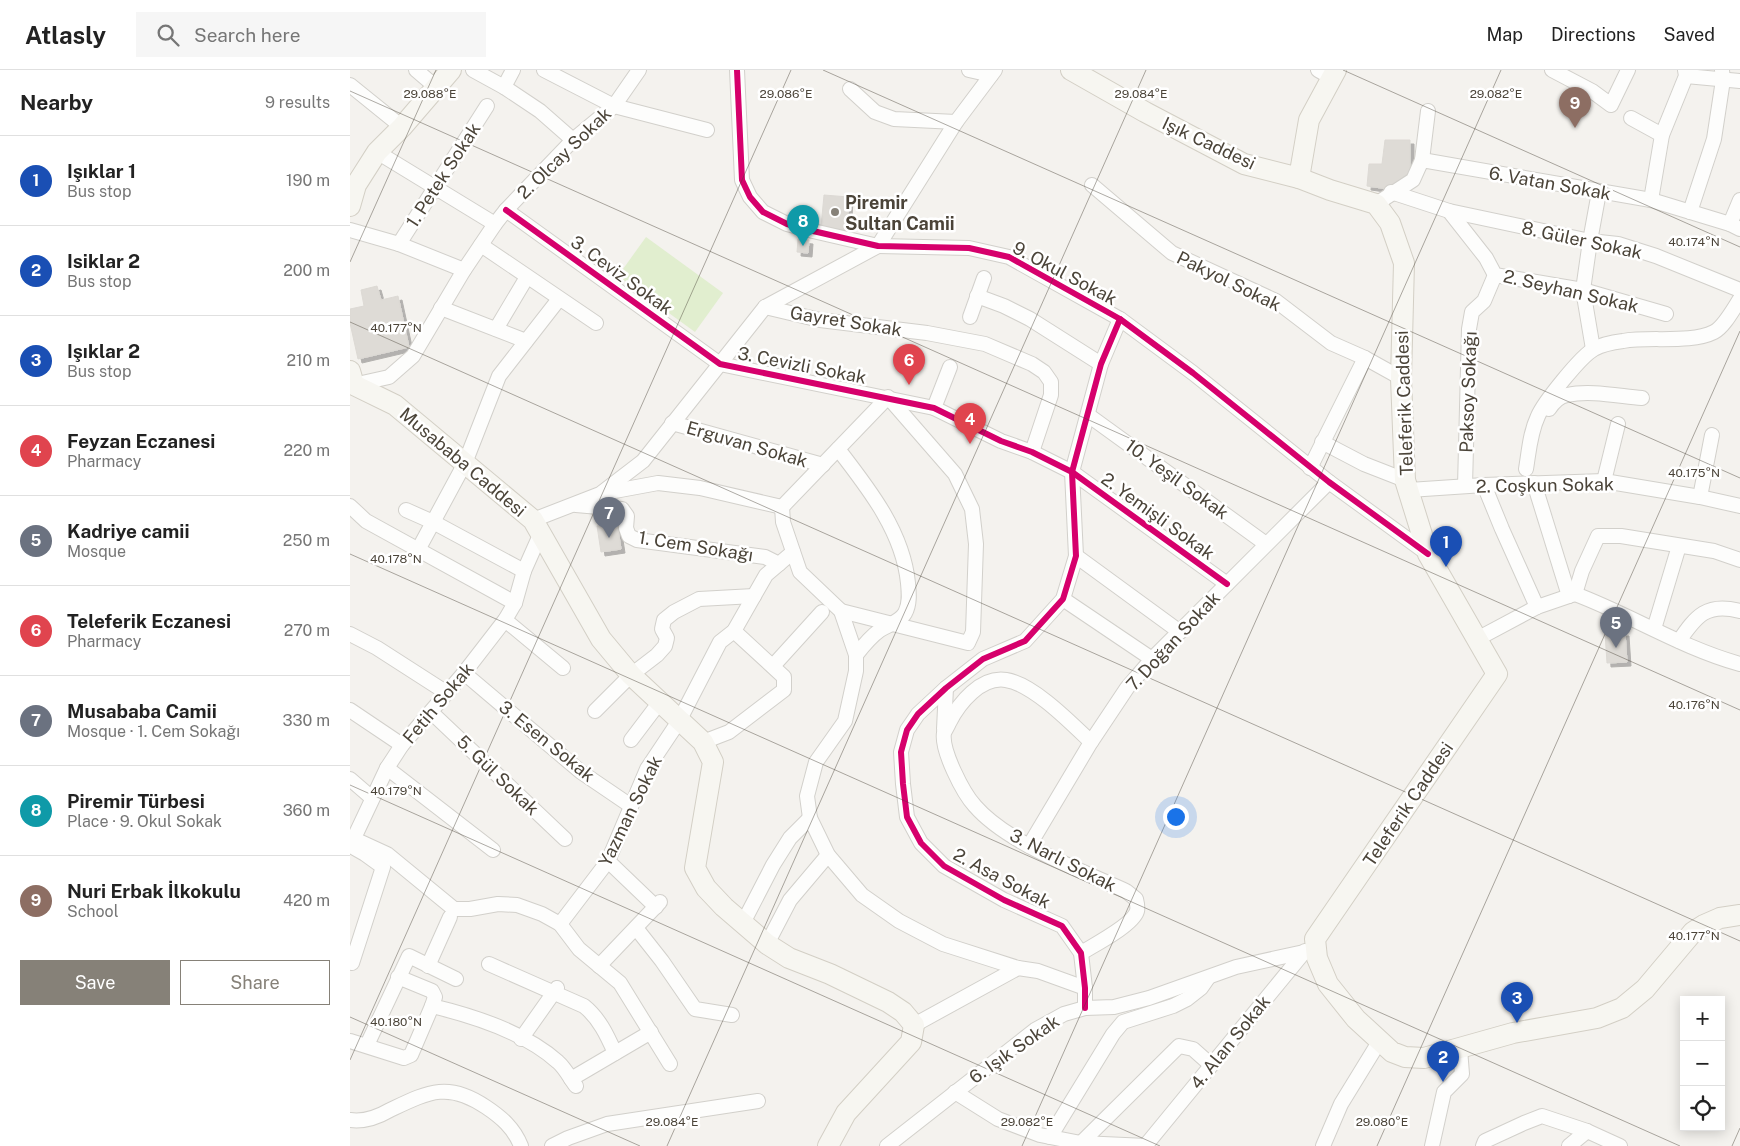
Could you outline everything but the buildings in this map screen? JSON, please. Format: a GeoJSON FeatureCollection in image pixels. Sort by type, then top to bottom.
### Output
{"type":"FeatureCollection","features":[{"type":"Feature","properties":{"kind":"main road"},"geometry":{"type":"LineString","coordinates":[[350,206],[353,182],[377,152],[402,127],[451,70]]}},
{"type":"Feature","properties":{"kind":"main road","name":"Işık Caddesi"},"geometry":{"type":"LineString","coordinates":[[1071,70],[1145,112],[1244,164],[1299,178]]}},
{"type":"Feature","properties":{"kind":"main road"},"geometry":{"type":"LineString","coordinates":[[1329,73],[1309,120],[1299,178],[1330,190],[1384,198]]}},
{"type":"Feature","properties":{"kind":"main road","name":"Teleferik Caddesi"},"geometry":{"type":"LineString","coordinates":[[1310,946],[1497,674],[1428,554],[1407,485],[1401,378],[1404,263],[1390,223],[1384,198]]}},
{"type":"Feature","properties":{"kind":"main road","name":"Musababa Caddesi"},"geometry":{"type":"LineString","coordinates":[[351,383],[395,406],[465,463],[537,528],[602,639],[631,675],[703,742],[713,762],[695,868],[706,888],[767,944],[789,958],[830,974],[888,1002],[903,1012],[914,1025]]}},
{"type":"Feature","properties":{"kind":"main road"},"geometry":{"type":"LineString","coordinates":[[1310,946],[1328,984],[1356,1019],[1379,1042],[1392,1052],[1405,1057],[1424,1058],[1513,1033],[1597,1018],[1622,1008],[1645,989],[1693,932],[1720,918],[1740,915]]}},
{"type":"Feature","properties":{"kind":"main road"},"geometry":{"type":"LineString","coordinates":[[828,1146],[846,1112],[911,1042],[914,1025]]}},
{"type":"Feature","properties":{"kind":"street"},"geometry":{"type":"LineString","coordinates":[[416,70],[437,88]]}},
{"type":"Feature","properties":{"kind":"street"},"geometry":{"type":"LineString","coordinates":[[473,70],[540,110],[573,140]]}},
{"type":"Feature","properties":{"kind":"street"},"geometry":{"type":"LineString","coordinates":[[504,87],[513,70]]}},
{"type":"Feature","properties":{"kind":"street"},"geometry":{"type":"LineString","coordinates":[[544,70],[614,106],[707,130]]}},
{"type":"Feature","properties":{"kind":"street","name":"2. Olcay Sokak"},"geometry":{"type":"LineString","coordinates":[[351,383],[390,377],[413,356],[464,270],[506,210],[573,140],[614,106],[639,70]]}},
{"type":"Feature","properties":{"kind":"street","name":"9. Okul Sokak"},"geometry":{"type":"LineString","coordinates":[[737,70],[742,180],[750,197],[763,212],[787,224],[878,246],[969,248],[1009,256],[1120,319],[1193,373],[1310,468],[1428,554]]}},
{"type":"Feature","properties":{"kind":"street"},"geometry":{"type":"LineString","coordinates":[[600,494],[643,461],[765,307],[878,246],[956,122],[993,73],[969,70]]}},
{"type":"Feature","properties":{"kind":"street"},"geometry":{"type":"LineString","coordinates":[[1557,71],[1592,91],[1611,105],[1628,70]]}},
{"type":"Feature","properties":{"kind":"street"},"geometry":{"type":"LineString","coordinates":[[1651,200],[1662,135],[1686,73],[1723,75],[1740,81]]}},
{"type":"Feature","properties":{"kind":"street"},"geometry":{"type":"LineString","coordinates":[[1690,212],[1714,139],[1723,75]]}},
{"type":"Feature","properties":{"kind":"street"},"geometry":{"type":"LineString","coordinates":[[350,86],[402,127]]}},
{"type":"Feature","properties":{"kind":"street"},"geometry":{"type":"LineString","coordinates":[[850,89],[875,112],[894,119],[956,122]]}},
{"type":"Feature","properties":{"kind":"street","name":"1. Petek Sokak"},"geometry":{"type":"LineString","coordinates":[[399,244],[488,106]]}},
{"type":"Feature","properties":{"kind":"street"},"geometry":{"type":"LineString","coordinates":[[1384,198],[1412,180],[1422,160],[1428,111]]}},
{"type":"Feature","properties":{"kind":"street"},"geometry":{"type":"LineString","coordinates":[[1631,118],[1662,135]]}},
{"type":"Feature","properties":{"kind":"street"},"geometry":{"type":"LineString","coordinates":[[377,152],[495,224]]}},
{"type":"Feature","properties":{"kind":"street","name":"6. Vatan Sokak"},"geometry":{"type":"LineString","coordinates":[[1422,160],[1651,200],[1735,226]]}},
{"type":"Feature","properties":{"kind":"street","name":"Pakyol Sokak"},"geometry":{"type":"LineString","coordinates":[[1092,185],[1172,253],[1276,301],[1331,343],[1365,358],[1401,378]]}},
{"type":"Feature","properties":{"kind":"street"},"geometry":{"type":"LineString","coordinates":[[1593,349],[1583,290],[1599,192]]}},
{"type":"Feature","properties":{"kind":"street"},"geometry":{"type":"LineString","coordinates":[[1384,198],[1449,211]]}},
{"type":"Feature","properties":{"kind":"street"},"geometry":{"type":"LineString","coordinates":[[1735,226],[1740,200]]}},
{"type":"Feature","properties":{"kind":"street","name":"3. Ceviz Sokak"},"geometry":{"type":"LineString","coordinates":[[506,210],[720,364]]}},
{"type":"Feature","properties":{"kind":"street","name":"8. Güler Sokak"},"geometry":{"type":"LineString","coordinates":[[1449,211],[1590,241],[1618,244],[1656,256],[1740,290]]}},
{"type":"Feature","properties":{"kind":"street","name":"2. Seyhan Sokak"},"geometry":{"type":"LineString","coordinates":[[1449,211],[1486,258],[1495,275],[1583,290],[1666,314]]}},
{"type":"Feature","properties":{"kind":"street"},"geometry":{"type":"LineString","coordinates":[[350,230],[399,244],[464,270]]}},
{"type":"Feature","properties":{"kind":"street"},"geometry":{"type":"LineString","coordinates":[[481,245],[596,323]]}},
{"type":"Feature","properties":{"kind":"street","name":"Paksoy Sokağı"},"geometry":{"type":"LineString","coordinates":[[1465,486],[1469,329],[1472,312],[1484,301],[1495,275]]}},
{"type":"Feature","properties":{"kind":"street"},"geometry":{"type":"LineString","coordinates":[[496,329],[527,277]]}},
{"type":"Feature","properties":{"kind":"street"},"geometry":{"type":"LineString","coordinates":[[970,317],[984,278]]}},
{"type":"Feature","properties":{"kind":"street"},"geometry":{"type":"LineString","coordinates":[[977,296],[1004,306],[1030,319],[1101,364]]}},
{"type":"Feature","properties":{"kind":"street"},"geometry":{"type":"LineString","coordinates":[[418,550],[465,463],[500,376],[559,299]]}},
{"type":"Feature","properties":{"kind":"street"},"geometry":{"type":"LineString","coordinates":[[1572,595],[1526,468],[1530,439],[1538,416],[1568,374],[1593,349],[1623,341],[1700,337],[1716,331],[1736,315],[1740,299]]}},
{"type":"Feature","properties":{"kind":"street","name":"Gayret Sokak"},"geometry":{"type":"LineString","coordinates":[[765,307],[820,320],[927,333],[985,344],[1032,364],[1044,372],[1051,382],[1051,395],[1032,452]]}},
{"type":"Feature","properties":{"kind":"street"},"geometry":{"type":"LineString","coordinates":[[442,308],[526,341]]}},
{"type":"Feature","properties":{"kind":"street","name":"2. Asa Sokak"},"geometry":{"type":"LineString","coordinates":[[1085,1008],[1086,988],[1081,953],[1062,926],[1004,900],[944,866],[921,843],[907,817],[902,752],[907,730],[918,714],[946,688],[983,659],[1025,641],[1063,599],[1076,556],[1072,472],[1101,364],[1120,319]]}},
{"type":"Feature","properties":{"kind":"street"},"geometry":{"type":"LineString","coordinates":[[1310,468],[1365,358]]}},
{"type":"Feature","properties":{"kind":"street","name":"3. Cevizli Sokak"},"geometry":{"type":"LineString","coordinates":[[720,364],[934,408],[1001,441],[1032,452],[1072,472]]}},
{"type":"Feature","properties":{"kind":"street"},"geometry":{"type":"LineString","coordinates":[[934,408],[950,367]]}},
{"type":"Feature","properties":{"kind":"street"},"geometry":{"type":"LineString","coordinates":[[1526,468],[1544,416],[1552,404],[1565,395],[1602,394],[1642,398]]}},
{"type":"Feature","properties":{"kind":"street"},"geometry":{"type":"LineString","coordinates":[[841,611],[922,633],[968,643],[973,632],[976,544],[972,509],[955,474],[888,398],[782,507],[783,522],[800,572],[841,611],[856,655],[856,671],[845,721],[816,762],[807,796],[810,818],[828,855],[862,895],[899,922],[943,944],[1018,968],[1038,971],[1086,988]]}},
{"type":"Feature","properties":{"kind":"street","name":"10. Yeşil Sokak"},"geometry":{"type":"LineString","coordinates":[[1088,415],[1266,544]]}},
{"type":"Feature","properties":{"kind":"street","name":"Erguvan Sokak"},"geometry":{"type":"LineString","coordinates":[[672,423],[822,465]]}},
{"type":"Feature","properties":{"kind":"street"},"geometry":{"type":"LineString","coordinates":[[1604,481],[1618,424]]}},
{"type":"Feature","properties":{"kind":"street"},"geometry":{"type":"LineString","coordinates":[[1700,497],[1712,435]]}},
{"type":"Feature","properties":{"kind":"street"},"geometry":{"type":"LineString","coordinates":[[1322,442],[1407,485]]}},
{"type":"Feature","properties":{"kind":"street"},"geometry":{"type":"LineString","coordinates":[[838,449],[889,521],[906,566],[910,598],[905,614],[894,624],[880,630],[867,641],[856,655]]}},
{"type":"Feature","properties":{"kind":"street","name":"2. Yemişli Sokak"},"geometry":{"type":"LineString","coordinates":[[1072,472],[1227,584]]}},
{"type":"Feature","properties":{"kind":"street","name":"2. Coşkun Sokak"},"geometry":{"type":"LineString","coordinates":[[1407,485],[1465,486],[1604,481],[1700,497],[1740,506]]}},
{"type":"Feature","properties":{"kind":"street","name":"7. Doğan Sokak"},"geometry":{"type":"LineString","coordinates":[[1029,846],[1091,742],[1126,688],[1152,659],[1329,482]]}},
{"type":"Feature","properties":{"kind":"street"},"geometry":{"type":"LineString","coordinates":[[537,528],[573,505],[600,494],[658,483],[700,488],[782,507]]}},
{"type":"Feature","properties":{"kind":"street"},"geometry":{"type":"LineString","coordinates":[[1484,485],[1537,607]]}},
{"type":"Feature","properties":{"kind":"street","name":"1. Cem Sokağı"},"geometry":{"type":"LineString","coordinates":[[573,505],[622,509],[627,516],[626,528],[629,536],[637,540],[765,557],[779,564]]}},
{"type":"Feature","properties":{"kind":"street"},"geometry":{"type":"LineString","coordinates":[[350,506],[366,521],[515,603]]}},
{"type":"Feature","properties":{"kind":"street"},"geometry":{"type":"LineString","coordinates":[[406,510],[433,522],[524,571]]}},
{"type":"Feature","properties":{"kind":"street","name":"Fetih Sokak"},"geometry":{"type":"LineString","coordinates":[[351,840],[387,768],[402,745],[464,673],[505,620],[515,603],[537,528]]}},
{"type":"Feature","properties":{"kind":"street"},"geometry":{"type":"LineString","coordinates":[[1572,595],[1598,536],[1620,536],[1714,551],[1740,560]]}},
{"type":"Feature","properties":{"kind":"street"},"geometry":{"type":"LineString","coordinates":[[1654,629],[1679,546]]}},
{"type":"Feature","properties":{"kind":"street","name":"Yazman Sokak"},"geometry":{"type":"LineString","coordinates":[[560,924],[608,861],[647,770],[679,721],[720,642],[734,631],[766,575],[794,552]]}},
{"type":"Feature","properties":{"kind":"street"},"geometry":{"type":"LineString","coordinates":[[1076,556],[1180,632]]}},
{"type":"Feature","properties":{"kind":"street"},"geometry":{"type":"LineString","coordinates":[[1477,639],[1537,607],[1572,595],[1598,602],[1679,641],[1740,664]]}},
{"type":"Feature","properties":{"kind":"street"},"geometry":{"type":"LineString","coordinates":[[595,711],[631,675],[657,655],[665,646],[667,638],[662,629],[664,620],[674,612],[699,599],[754,596]]}},
{"type":"Feature","properties":{"kind":"street"},"geometry":{"type":"LineString","coordinates":[[1063,599],[1152,659]]}},
{"type":"Feature","properties":{"kind":"street"},"geometry":{"type":"LineString","coordinates":[[1679,641],[1692,622],[1708,610],[1730,608],[1740,611]]}},
{"type":"Feature","properties":{"kind":"street"},"geometry":{"type":"LineString","coordinates":[[773,666],[822,612]]}},
{"type":"Feature","properties":{"kind":"street"},"geometry":{"type":"LineString","coordinates":[[505,620],[563,668]]}},
{"type":"Feature","properties":{"kind":"street"},"geometry":{"type":"LineString","coordinates":[[703,742],[729,732],[784,690],[784,677],[734,631]]}},
{"type":"Feature","properties":{"kind":"street"},"geometry":{"type":"LineString","coordinates":[[350,634],[377,648],[447,693]]}},
{"type":"Feature","properties":{"kind":"street","name":"3. Esen Sokak"},"geometry":{"type":"LineString","coordinates":[[464,673],[582,772],[631,806]]}},
{"type":"Feature","properties":{"kind":"street"},"geometry":{"type":"LineString","coordinates":[[944,734],[952,718],[966,698],[983,684],[1004,680],[1020,684],[1028,689],[1051,706],[1091,742]]}},
{"type":"Feature","properties":{"kind":"street","name":"3. Narlı Sokak"},"geometry":{"type":"LineString","coordinates":[[946,688],[944,734],[948,756],[960,785],[975,806],[1000,828],[1029,846],[1126,891],[1136,899],[1138,910],[1133,918],[1118,930],[1081,953]]}},
{"type":"Feature","properties":{"kind":"street"},"geometry":{"type":"LineString","coordinates":[[631,740],[659,703]]}},
{"type":"Feature","properties":{"kind":"street"},"geometry":{"type":"LineString","coordinates":[[350,710],[402,745]]}},
{"type":"Feature","properties":{"kind":"street","name":"5. Gül Sokak"},"geometry":{"type":"LineString","coordinates":[[431,712],[565,839]]}},
{"type":"Feature","properties":{"kind":"street"},"geometry":{"type":"LineString","coordinates":[[387,768],[493,850]]}},
{"type":"Feature","properties":{"kind":"street"},"geometry":{"type":"LineString","coordinates":[[350,779],[372,798]]}},
{"type":"Feature","properties":{"kind":"street"},"geometry":{"type":"LineString","coordinates":[[743,923],[772,864],[790,838],[810,818]]}},
{"type":"Feature","properties":{"kind":"street"},"geometry":{"type":"LineString","coordinates":[[351,840],[387,854],[454,909],[470,909],[498,904],[517,905],[542,914],[560,924],[579,949],[620,984],[670,1064]]}},
{"type":"Feature","properties":{"kind":"street"},"geometry":{"type":"LineString","coordinates":[[350,962],[352,963],[382,867],[351,840]]}},
{"type":"Feature","properties":{"kind":"street"},"geometry":{"type":"LineString","coordinates":[[767,944],[790,900],[828,855]]}},
{"type":"Feature","properties":{"kind":"street"},"geometry":{"type":"LineString","coordinates":[[599,966],[658,904],[608,861]]}},
{"type":"Feature","properties":{"kind":"street"},"geometry":{"type":"LineString","coordinates":[[428,966],[450,917]]}},
{"type":"Feature","properties":{"kind":"street"},"geometry":{"type":"LineString","coordinates":[[636,928],[662,961],[695,1009],[732,1014]]}},
{"type":"Feature","properties":{"kind":"street","name":"6. Işık Sokak"},"geometry":{"type":"LineString","coordinates":[[888,1146],[1035,1030],[1064,1014],[1085,1008],[1114,1007],[1149,998],[1236,967],[1310,946]]}},
{"type":"Feature","properties":{"kind":"street","name":"4. Alan Sokak"},"geometry":{"type":"LineString","coordinates":[[1146,1146],[1310,946]]}},
{"type":"Feature","properties":{"kind":"street"},"geometry":{"type":"LineString","coordinates":[[367,1045],[409,956],[456,979]]}},
{"type":"Feature","properties":{"kind":"street"},"geometry":{"type":"LineString","coordinates":[[488,964],[556,991],[584,1006],[593,1013],[602,1025],[616,1053]]}},
{"type":"Feature","properties":{"kind":"street"},"geometry":{"type":"LineString","coordinates":[[914,1025],[1018,968]]}},
{"type":"Feature","properties":{"kind":"street"},"geometry":{"type":"LineString","coordinates":[[1050,1137],[1113,1034],[1123,1022],[1173,1006],[1187,999],[1201,988],[1210,976]]}},
{"type":"Feature","properties":{"kind":"street"},"geometry":{"type":"LineString","coordinates":[[350,1041],[404,1058],[411,1055],[435,997],[432,991],[398,978]]}},
{"type":"Feature","properties":{"kind":"street"},"geometry":{"type":"LineString","coordinates":[[521,1039],[556,991]]}},
{"type":"Feature","properties":{"kind":"street"},"geometry":{"type":"LineString","coordinates":[[432,1006],[466,1014],[539,1047],[559,1063],[574,1082],[651,1032]]}},
{"type":"Feature","properties":{"kind":"street"},"geometry":{"type":"LineString","coordinates":[[1323,1146],[1341,1104],[1379,1042]]}},
{"type":"Feature","properties":{"kind":"street"},"geometry":{"type":"LineString","coordinates":[[1081,1143],[1179,1046],[1193,1049],[1211,1065]]}},
{"type":"Feature","properties":{"kind":"street"},"geometry":{"type":"LineString","coordinates":[[1432,1146],[1444,1092],[1462,1074],[1460,1049]]}},
{"type":"Feature","properties":{"kind":"street"},"geometry":{"type":"LineString","coordinates":[[350,1120],[357,1122],[378,1116],[419,1096],[443,1091],[460,1093],[476,1100],[502,1117],[517,1137],[520,1146]]}},
{"type":"Feature","properties":{"kind":"street"},"geometry":{"type":"LineString","coordinates":[[955,1092],[998,1119],[1040,1135],[1081,1143],[1146,1146]]}},
{"type":"Feature","properties":{"kind":"street"},"geometry":{"type":"LineString","coordinates":[[552,1146],[607,1124],[758,1101]]}},
{"type":"Feature","properties":{"kind":"street"},"geometry":{"type":"LineString","coordinates":[[1483,1146],[1485,1141],[1542,1116],[1587,1131],[1620,1146]]}},
{"type":"Feature","properties":{"kind":"street"},"geometry":{"type":"LineString","coordinates":[[1569,1146],[1587,1131]]}},
{"type":"Feature","properties":{"kind":"green space"},"geometry":{"type":"Polygon","coordinates":[[[646,237],[723,293],[695,332],[618,276],[646,237]]]}},
{"type":"Feature","properties":{"kind":"cycle path"},"geometry":{"type":"LineString","coordinates":[[737,70],[742,180],[750,197],[763,212],[787,224],[878,246],[969,248],[1009,257],[1120,319],[1193,373],[1329,482],[1428,554]]}},
{"type":"Feature","properties":{"kind":"cycle path"},"geometry":{"type":"LineString","coordinates":[[506,210],[720,364],[934,408],[1001,441],[1032,452],[1072,472],[1227,584]]}},
{"type":"Feature","properties":{"kind":"cycle path"},"geometry":{"type":"LineString","coordinates":[[1085,1008],[1081,953],[1062,926],[1004,900],[944,866],[921,843],[907,817],[901,752],[907,730],[918,714],[946,688],[983,659],[1025,641],[1063,599],[1076,556],[1072,472],[1101,364],[1120,319]]}},
{"type":"Feature","properties":{"kind":"place","name":"Nuri Erbak İlkokulu"},"geometry":{"type":"Point","coordinates":[1575,128]}},
{"type":"Feature","properties":{"kind":"place","name":"Piremir Sultan Camii"},"geometry":{"type":"Point","coordinates":[835,212]}},
{"type":"Feature","properties":{"kind":"place","name":"Piremir Türbesi"},"geometry":{"type":"Point","coordinates":[803,246]}},
{"type":"Feature","properties":{"kind":"place","name":"Teleferik Eczanesi"},"geometry":{"type":"Point","coordinates":[909,385]}},
{"type":"Feature","properties":{"kind":"place","name":"Feyzan Eczanesi"},"geometry":{"type":"Point","coordinates":[970,444]}},
{"type":"Feature","properties":{"kind":"place","name":"Musababa Camii"},"geometry":{"type":"Point","coordinates":[609,538]}},
{"type":"Feature","properties":{"kind":"place","name":"Işıklar 1"},"geometry":{"type":"Point","coordinates":[1446,567]}},
{"type":"Feature","properties":{"kind":"place","name":"Kadriye camii"},"geometry":{"type":"Point","coordinates":[1616,648]}},
{"type":"Feature","properties":{"kind":"place","name":"Işıklar 2"},"geometry":{"type":"Point","coordinates":[1517,1023]}},
{"type":"Feature","properties":{"kind":"place","name":"Isiklar 2"},"geometry":{"type":"Point","coordinates":[1443,1082]}}]}
